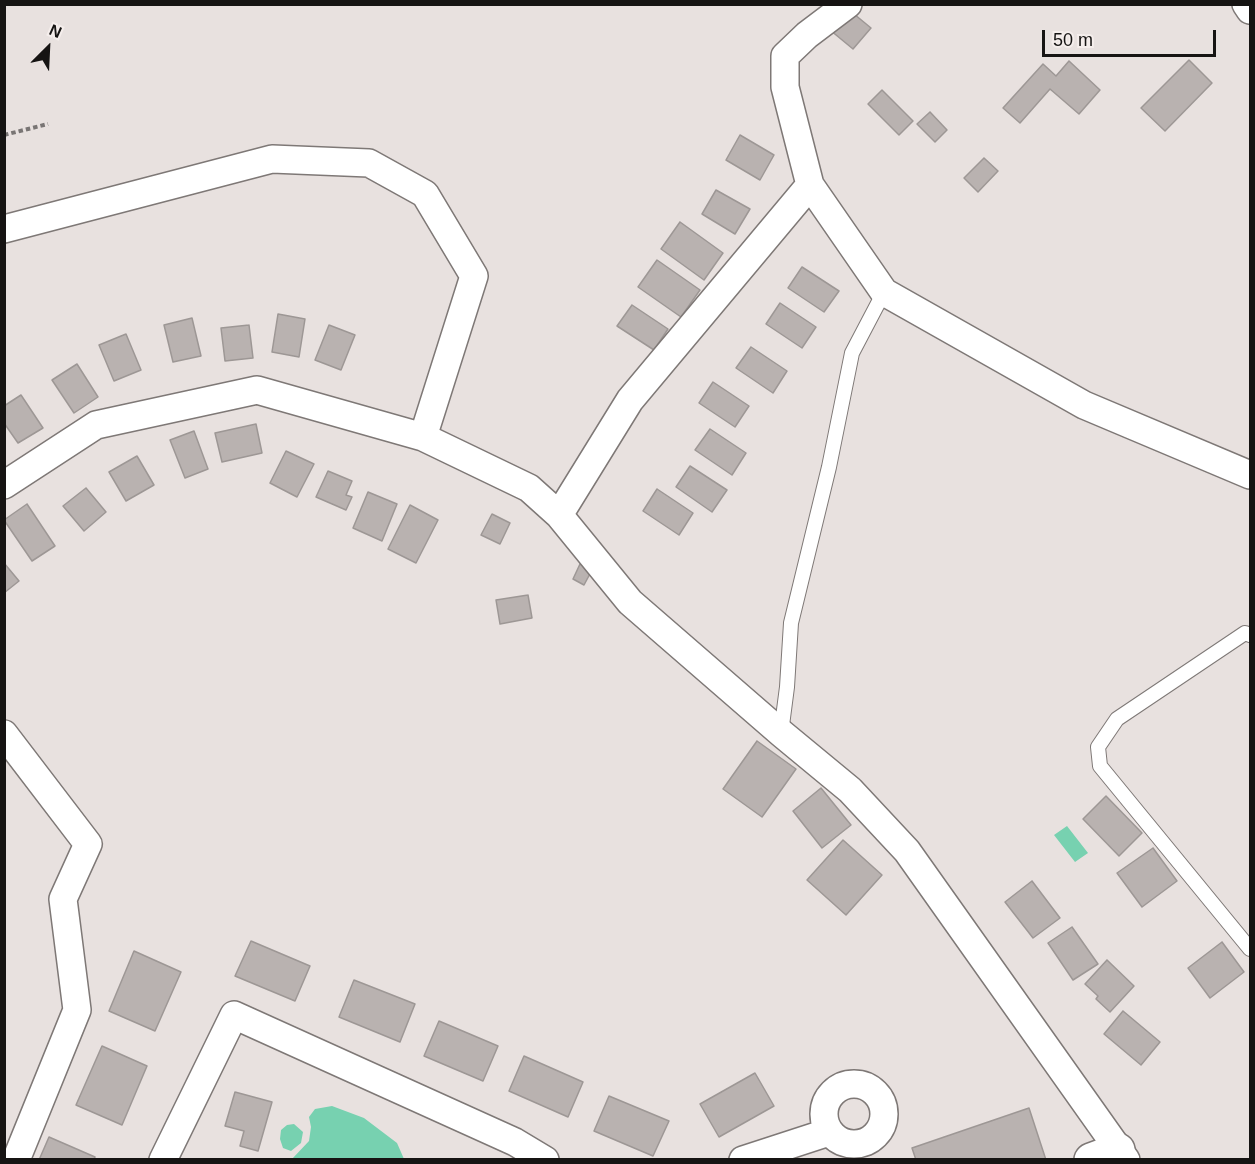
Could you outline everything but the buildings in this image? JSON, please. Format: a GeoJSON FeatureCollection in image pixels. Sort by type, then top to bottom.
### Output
{"type":"FeatureCollection","features":[{"type":"Feature","properties":{"kind":"street"},"geometry":{"type":"LineString","coordinates":[[848,4],[807,35],[785,56],[785,87],[810,185],[884,292],[1084,405],[1251,475]]}},
{"type":"Feature","properties":{"kind":"street"},"geometry":{"type":"LineString","coordinates":[[1246,4],[1251,10]]}},
{"type":"Feature","properties":{"kind":"street"},"geometry":{"type":"LineString","coordinates":[[4,230],[272,159],[369,163],[426,194],[474,276],[423,436]]}},
{"type":"Feature","properties":{"kind":"street"},"geometry":{"type":"LineString","coordinates":[[559,515],[630,400],[810,185]]}},
{"type":"Feature","properties":{"kind":"street"},"geometry":{"type":"LineString","coordinates":[[4,485],[96,424],[257,390],[423,436],[529,488],[559,515],[630,602],[850,790],[907,851],[1112,1156]]}},
{"type":"Feature","properties":{"kind":"street"},"geometry":{"type":"LineString","coordinates":[[4,734],[88,843],[63,899],[77,1010],[16,1160]]}},
{"type":"Feature","properties":{"kind":"street"},"geometry":{"type":"LineString","coordinates":[[163,1160],[234,1015],[515,1142],[545,1160]]}},
{"type":"Feature","properties":{"kind":"street"},"geometry":{"type":"LineString","coordinates":[[743,1160],[829,1132]]}},
{"type":"Feature","properties":{"kind":"lane"},"geometry":{"type":"LineString","coordinates":[[781,733],[787,687],[791,623],[829,467],[852,353],[884,292]]}},
{"type":"Feature","properties":{"kind":"lane"},"geometry":{"type":"LineString","coordinates":[[1251,634],[1245,633],[1117,719],[1098,747],[1100,766],[1251,949]]}},
{"type":"Feature","properties":{"kind":"path"},"geometry":{"type":"LineString","coordinates":[[4,135],[48,124]]}},
{"type":"Feature","properties":{"kind":"shaded area"},"geometry":{"type":"Polygon","coordinates":[[[1067,826],[1088,853],[1075,862],[1054,835],[1067,826]]]}},
{"type":"Feature","properties":{"kind":"shaded area"},"geometry":{"type":"Polygon","coordinates":[[[332,1106],[364,1118],[397,1143],[404,1159],[292,1159],[309,1141],[311,1127],[309,1117],[315,1109],[332,1106]]]}},
{"type":"Feature","properties":{"kind":"shaded area"},"geometry":{"type":"Polygon","coordinates":[[[294,1124],[303,1132],[301,1143],[291,1151],[283,1148],[280,1139],[281,1130],[287,1125],[294,1124]]]}}]}
